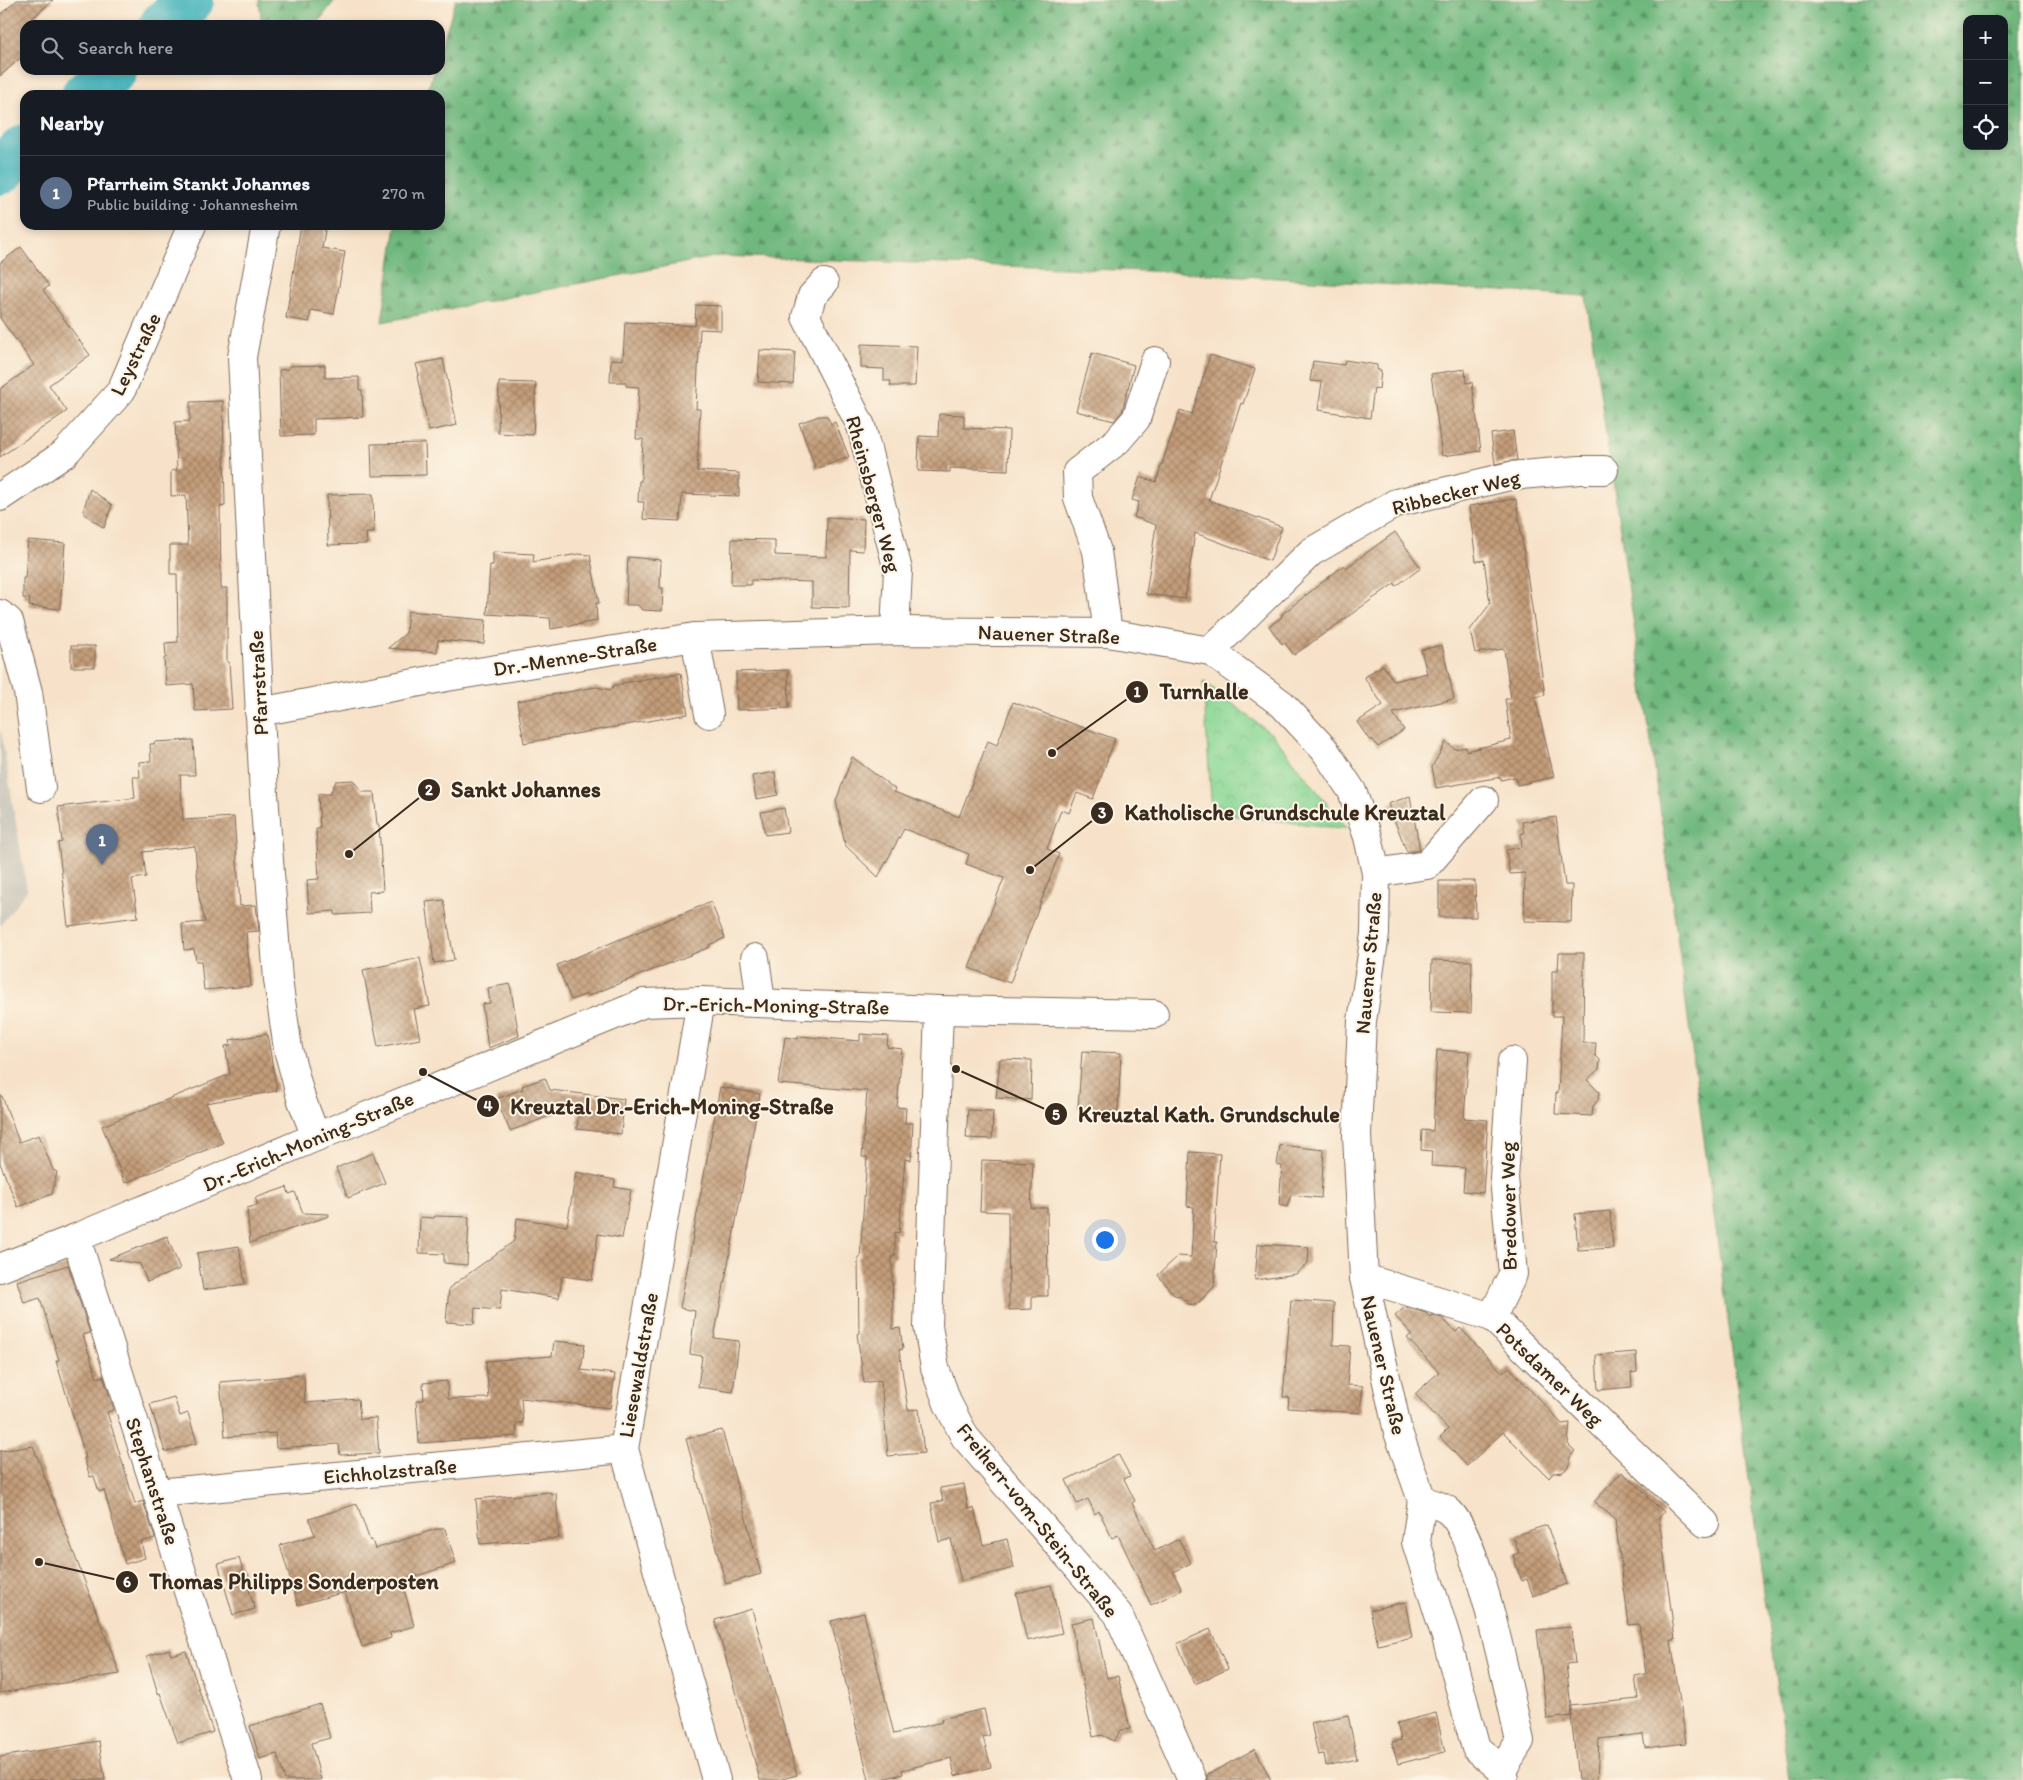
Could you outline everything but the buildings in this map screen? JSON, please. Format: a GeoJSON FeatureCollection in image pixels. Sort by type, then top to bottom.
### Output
{"type":"FeatureCollection","features":[{"type":"Feature","properties":{"kind":"street","name":"Leystraße"},"geometry":{"type":"LineString","coordinates":[[0,497],[64,454],[121,391],[190,230]]}},
{"type":"Feature","properties":{"kind":"street","name":"Pfarrstraße"},"geometry":{"type":"LineString","coordinates":[[265,230],[242,357],[259,712],[278,980],[288,1049],[301,1098],[316,1137]]}},
{"type":"Feature","properties":{"kind":"street","name":"Rheinsberger Weg"},"geometry":{"type":"LineString","coordinates":[[824,283],[812,296],[806,317],[861,426],[898,570],[895,631]]}},
{"type":"Feature","properties":{"kind":"street"},"geometry":{"type":"LineString","coordinates":[[1108,633],[1097,551],[1078,498],[1077,472],[1117,441],[1136,419],[1155,361]]}},
{"type":"Feature","properties":{"kind":"street","name":"Ribbecker Weg"},"geometry":{"type":"LineString","coordinates":[[1210,651],[1311,552],[1396,503],[1510,476],[1580,470],[1604,470]]}},
{"type":"Feature","properties":{"kind":"street"},"geometry":{"type":"LineString","coordinates":[[0,614],[10,621],[28,692],[41,788]]}},
{"type":"Feature","properties":{"kind":"street","name":"Dr.-Menne-Straße"},"geometry":{"type":"LineString","coordinates":[[259,712],[448,677],[695,637],[895,631]]}},
{"type":"Feature","properties":{"kind":"street","name":"Nauener Straße"},"geometry":{"type":"LineString","coordinates":[[895,631],[1108,633],[1210,651],[1282,704],[1324,749],[1352,791],[1368,837],[1376,873],[1375,934],[1362,1021],[1357,1136],[1364,1278],[1398,1432],[1422,1500],[1416,1542],[1446,1637],[1476,1748],[1503,1775],[1520,1741],[1490,1608],[1463,1529],[1448,1510],[1422,1500]]}},
{"type":"Feature","properties":{"kind":"street"},"geometry":{"type":"LineString","coordinates":[[695,637],[709,714]]}},
{"type":"Feature","properties":{"kind":"street"},"geometry":{"type":"LineString","coordinates":[[1376,873],[1426,865],[1484,800]]}},
{"type":"Feature","properties":{"kind":"street"},"geometry":{"type":"LineString","coordinates":[[755,958],[760,1002]]}},
{"type":"Feature","properties":{"kind":"street","name":"Dr.-Erich-Moning-Straße"},"geometry":{"type":"LineString","coordinates":[[0,1268],[644,1003],[701,1001],[760,1002],[939,1010],[1154,1014]]}},
{"type":"Feature","properties":{"kind":"street","name":"Liesewaldstraße"},"geometry":{"type":"LineString","coordinates":[[701,1001],[624,1449],[716,1780]]}},
{"type":"Feature","properties":{"kind":"street","name":"Freiherr-vom-Stein-Straße"},"geometry":{"type":"LineString","coordinates":[[939,1010],[928,1326],[935,1368],[948,1404],[965,1436],[1118,1614],[1187,1779]]}},
{"type":"Feature","properties":{"kind":"street","name":"Bredower Weg"},"geometry":{"type":"LineString","coordinates":[[1492,1317],[1513,1274],[1504,1178],[1512,1061]]}},
{"type":"Feature","properties":{"kind":"street","name":"Stephanstraße"},"geometry":{"type":"LineString","coordinates":[[76,1238],[248,1780]]}},
{"type":"Feature","properties":{"kind":"street","name":"Potsdamer Weg"},"geometry":{"type":"LineString","coordinates":[[1364,1278],[1492,1317],[1706,1523]]}},
{"type":"Feature","properties":{"kind":"street","name":"Eichholzstraße"},"geometry":{"type":"LineString","coordinates":[[157,1493],[624,1449]]}},
{"type":"Feature","properties":{"kind":"shaded area"},"geometry":{"type":"Polygon","coordinates":[[[0,726],[27,890],[0,926],[0,726]]]}},
{"type":"Feature","properties":{"kind":"green space"},"geometry":{"type":"Polygon","coordinates":[[[259,0],[335,0],[320,20],[261,20],[259,0]]]}},
{"type":"Feature","properties":{"kind":"green space"},"geometry":{"type":"Polygon","coordinates":[[[456,0],[2023,0],[2023,1780],[1789,1780],[1655,770],[1586,296],[1174,272],[719,256],[382,322],[395,230],[445,230],[445,90],[428,90],[432,75],[445,75],[445,34],[456,0]]]}},
{"type":"Feature","properties":{"kind":"green space"},"geometry":{"type":"Polygon","coordinates":[[[1203,681],[1273,735],[1347,829],[1212,813],[1203,681]]]}},
{"type":"Feature","properties":{"kind":"waterway"},"geometry":{"type":"LineString","coordinates":[[168,20],[190,0]]}},
{"type":"Feature","properties":{"kind":"waterway"},"geometry":{"type":"LineString","coordinates":[[91,90],[107,75]]}},
{"type":"Feature","properties":{"kind":"waterway"},"geometry":{"type":"LineString","coordinates":[[0,171],[20,153]]}},
{"type":"Feature","properties":{"kind":"place","name":"Turnhalle"},"geometry":{"type":"Point","coordinates":[1052,753]}},
{"type":"Feature","properties":{"kind":"place","name":"Sankt Johannes"},"geometry":{"type":"Point","coordinates":[349,854]}},
{"type":"Feature","properties":{"kind":"place","name":"Pfarrheim Stankt Johannes"},"geometry":{"type":"Point","coordinates":[102,865]}},
{"type":"Feature","properties":{"kind":"place","name":"Katholische Grundschule Kreuztal"},"geometry":{"type":"Point","coordinates":[1030,870]}},
{"type":"Feature","properties":{"kind":"place","name":"Kreuztal Kath. Grundschule"},"geometry":{"type":"Point","coordinates":[956,1069]}},
{"type":"Feature","properties":{"kind":"place","name":"Kreuztal Dr.-Erich-Moning-Straße"},"geometry":{"type":"Point","coordinates":[423,1072]}},
{"type":"Feature","properties":{"kind":"place","name":"Thomas Philipps Sonderposten"},"geometry":{"type":"Point","coordinates":[39,1562]}}]}
